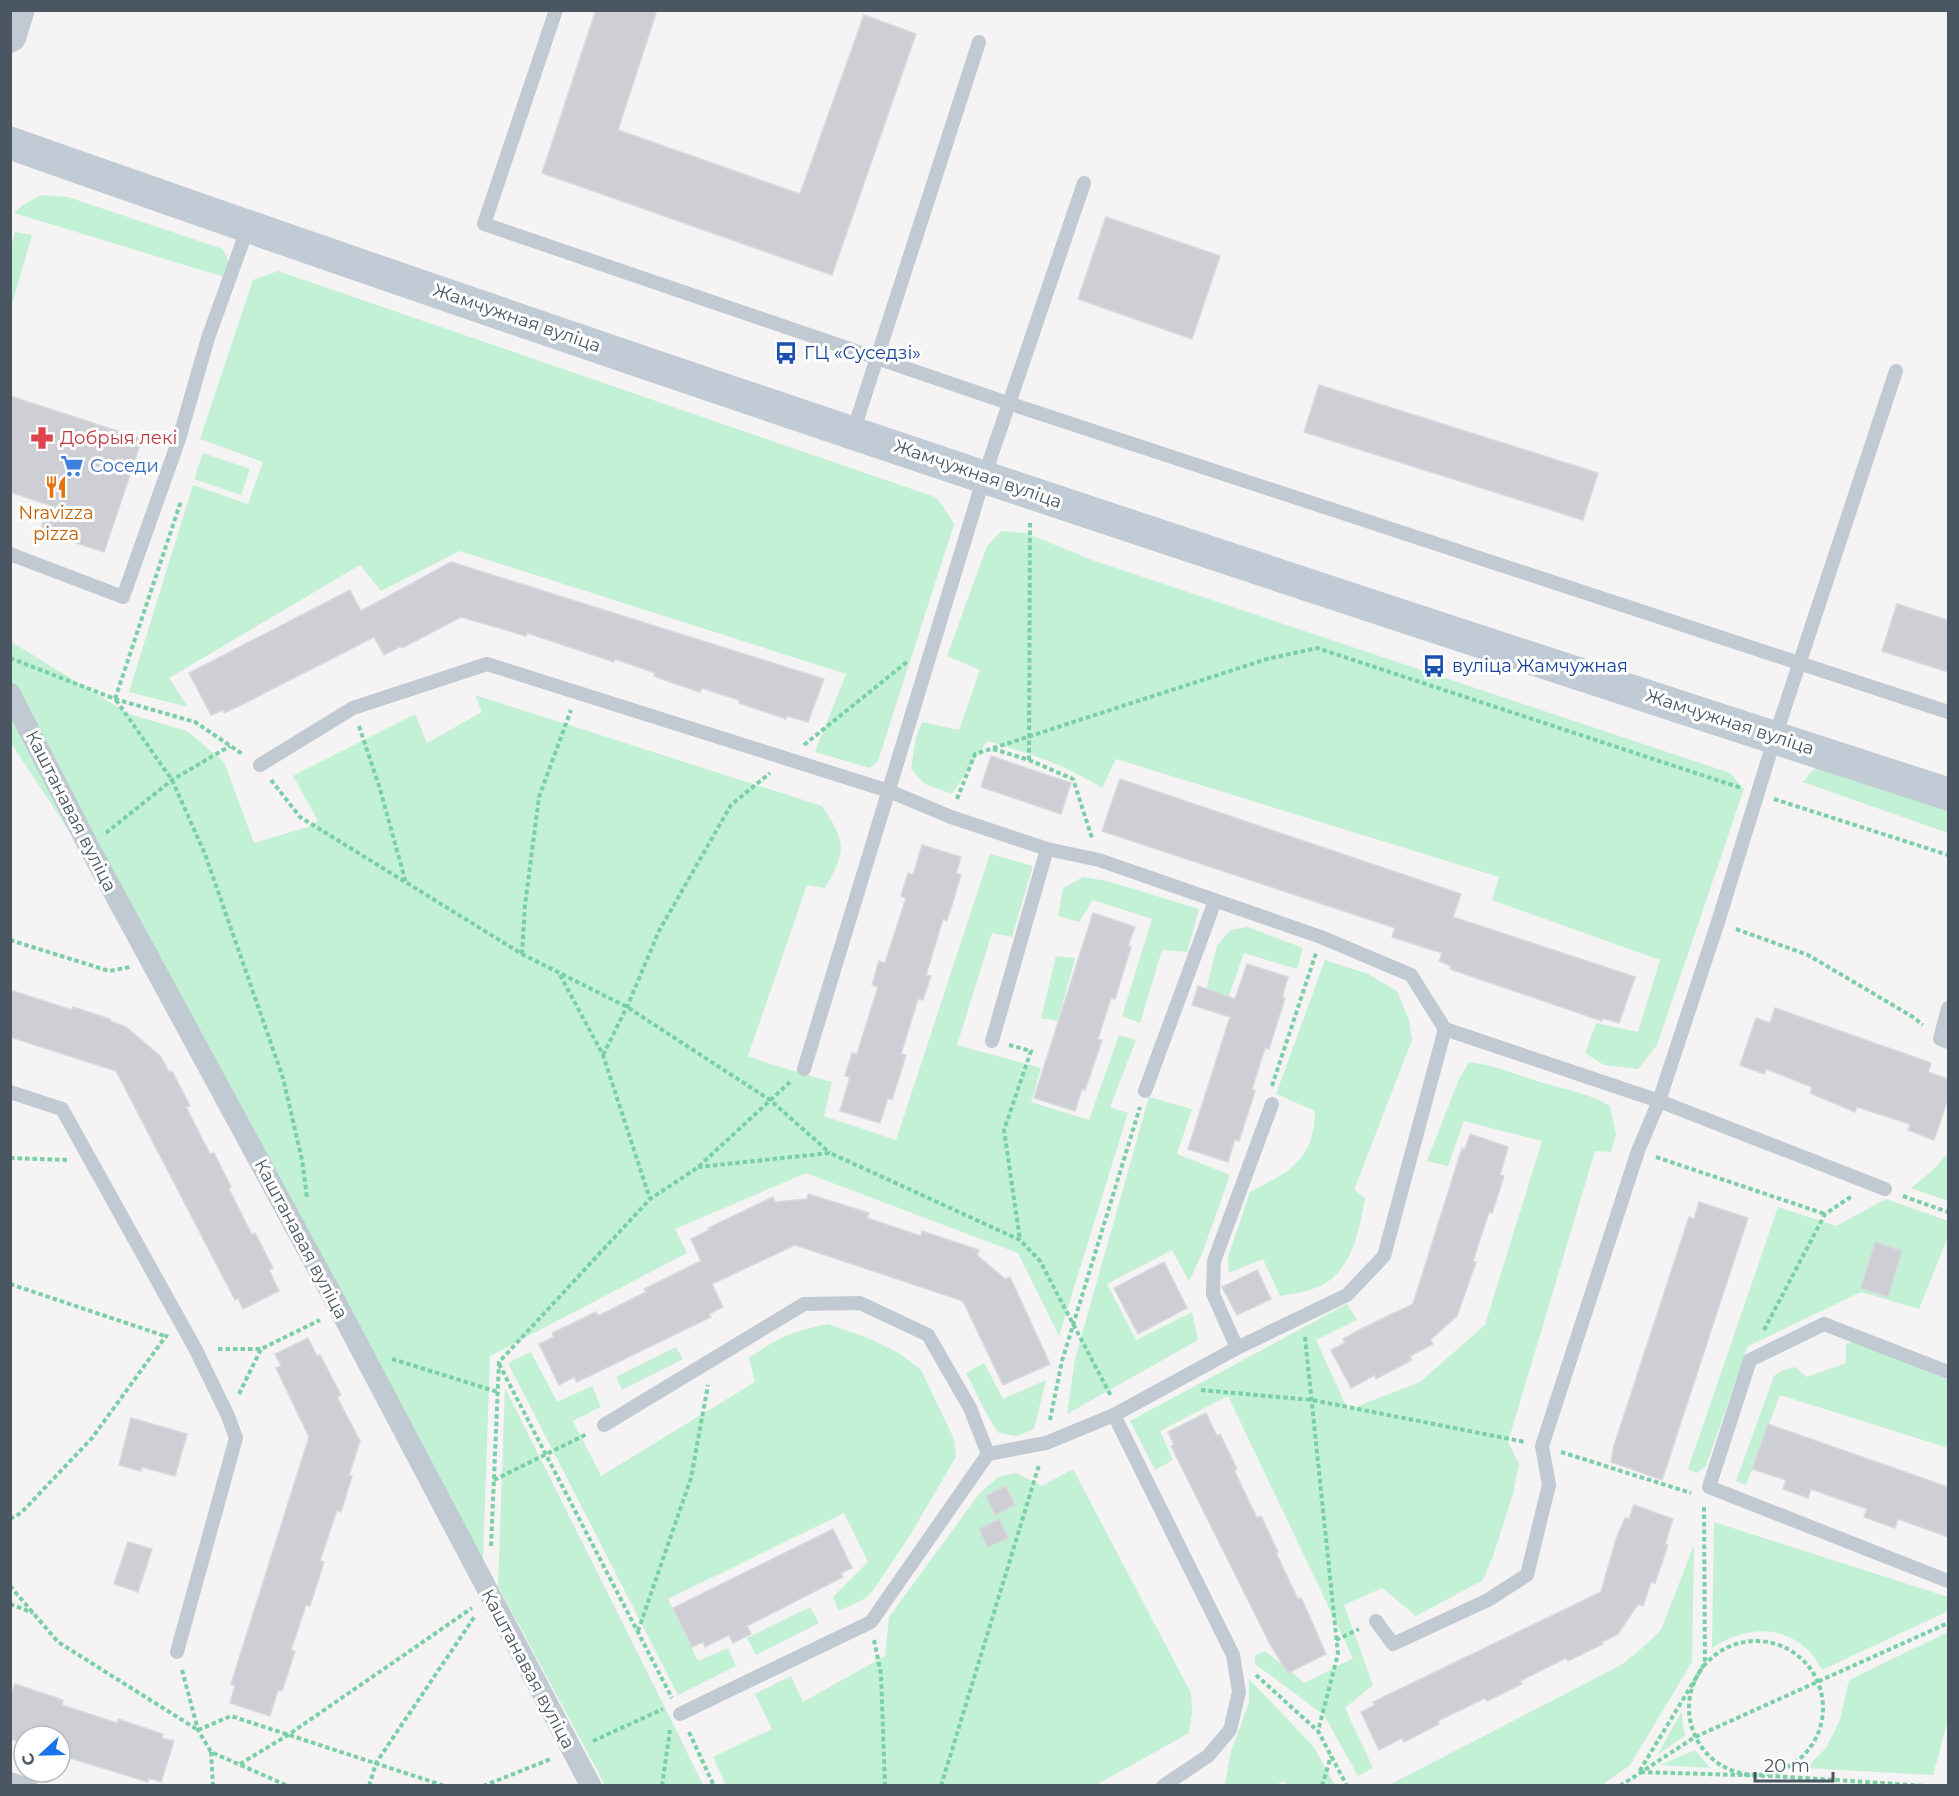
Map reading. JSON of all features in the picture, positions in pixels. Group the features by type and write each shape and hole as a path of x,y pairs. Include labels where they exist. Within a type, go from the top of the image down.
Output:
{"main road":[{"name":"Жамчужная вуліца","path":"10,143 248,227 984,477 1948,794"}],"street":[{"path":"10,36 18,10"},
{"name":"Каштанавая вуліца","path":"10,693 89,847 340,1310 591,1785"}],"lane":[{"path":"556,10 484,224 1008,403 1948,712"},
{"path":"853,432 979,42"},
{"path":"804,1069 984,477 1084,183"},
{"path":"10,554 123,597 179,439 208,338 248,227"},
{"path":"1376,1621 1393,1644 1488,1600 1527,1575 1549,1485 1542,1446 1638,1151 1659,1101 1718,922 1775,737 1896,371"},
{"path":"260,765 352,708 487,664 889,791 951,817 1047,849 1099,860 1321,937 1411,975 1444,1029 1659,1101 1885,1190"},
{"path":"992,1041 1047,849"},
{"path":"1145,1091 1215,901"},
{"path":"1944,1040 1948,1008"},
{"path":"677,1708 871,1622 988,1454 1046,1443 1114,1415 1237,1348 1347,1295 1384,1256 1444,1029"},
{"path":"10,1092 62,1109 196,1350 228,1416 236,1438 177,1652"},
{"path":"1237,1348 1213,1294 1214,1261 1272,1104"},
{"path":"604,1425 804,1304 860,1303 928,1335 970,1408 988,1454"},
{"path":"1948,1372 1824,1324 1750,1360 1709,1487 1948,1581"},
{"path":"1114,1415 1233,1655 1239,1692 1230,1730 1208,1756 1163,1785"},
{"path":"10,1779 31,1785"}],"path":[{"path":"116,699 184,491"},
{"path":"1029,760 1030,492"},
{"path":"603,1055 627,1007 659,931 731,805 935,639"},
{"path":"951,817 975,754 1267,658 1317,648 1948,855"},
{"path":"10,658 116,699 195,722 260,765 300,817 522,954 627,1007 770,1100 830,1153 1020,1240 1040,1261 1074,1323 1112,1397 1114,1415"},
{"path":"522,954 525,905 539,797 578,693"},
{"path":"116,699 172,780 204,854 283,1078 302,1160 308,1205"},
{"path":"352,708 380,789 407,883"},
{"path":"89,847 172,780 230,746"},
{"path":"992,748 1029,760 1073,779 1099,860"},
{"path":"1718,922 1808,955 1913,1017 1944,1040"},
{"path":"1272,1104 1270,1093 1321,937"},
{"path":"10,940 109,971 151,962"},
{"path":"560,974 603,1055 650,1199"},
{"path":"992,1041 1031,1051 1004,1130 1020,1240"},
{"path":"491,1550 498,1362 650,1199 697,1168 804,1069"},
{"path":"1638,1151 1825,1214"},
{"path":"697,1168 830,1153"},
{"path":"10,1158 92,1162"},
{"path":"1885,1190 1948,1212"},
{"path":"10,1284 176,1341"},
{"path":"196,1350 261,1349 340,1310"},
{"path":"1303,1316 1338,1654 1318,1731"},
{"path":"10,1519 21,1513 92,1438 166,1336"},
{"path":"360,1348 498,1392"},
{"path":"228,1416 261,1349"},
{"path":"638,1631 691,1478 713,1359"},
{"path":"498,1362 638,1631 714,1785"},
{"path":"1166,1387 1312,1400 1542,1446 1693,1493"},
{"path":"494,1481 545,1453 604,1425"},
{"path":"1639,1772 1705,1663 1704,1497"},
{"path":"10,1586 58,1642 198,1730"},
{"path":"240,1764 288,1735 489,1595"},
{"path":"369,1785 376,1763 489,1595"},
{"path":"10,1604 34,1614"},
{"path":"871,1622 881,1674 885,1785"},
{"path":"1620,1785 1695,1737 1948,1623"},
{"path":"1759,1640 1779,1645 1797,1654 1811,1669 1817,1681 1823,1708 1820,1728 1811,1746 1797,1761 1779,1771 1759,1776 1741,1774 1724,1768 1710,1758 1695,1737 1688,1713 1690,1690 1697,1675 1720,1650 1739,1642 1759,1640"},
{"path":"177,1652 198,1730 211,1752 213,1785"},
{"path":"1233,1655 1318,1731 1347,1785"},
{"path":"662,1785 677,1708"},
{"path":"198,1730 231,1716 445,1785"},
{"path":"211,1752 288,1785"},
{"path":"1322,1785 1331,1755"},
{"path":"1639,1772 1926,1785"}],"green space":[{"path":"42,195 68,197 223,249 231,279 14,213 24,204"},
{"path":"15,232 32,235 11,308 11,247"},
{"path":"278,271 935,497 954,524 878,761 870,768 815,752 846,674 460,551 381,591 360,565 169,678 188,707 129,692 193,485 248,504 263,462 200,439 253,280"},
{"path":"203,453 250,469 241,495 194,479"},
{"path":"1001,531 1026,533 1092,560 1730,773 1744,789 1657,1045 1638,1069 1604,1065 1585,1053 1596,1023 1638,1032 1660,960 1492,900 1499,877 1116,759 1102,788 1061,766 987,741 952,794 925,784 911,769 916,737 922,722 959,730 980,670 947,656 987,546"},
{"path":"10,641 129,714 187,731 224,762 254,843 308,827 318,821 293,776 415,714 427,743 482,712 475,695 822,806 836,829 841,846 840,855 825,888 807,885 748,1056 832,1082 824,1116 896,1140 990,854 1033,866 1012,937 992,933 957,1045 1041,1068 1031,1102 1089,1120 1119,1035 1136,1040 1110,1107 1128,1113 1059,1336 1018,1253 806,1173 675,1229 687,1253 490,1356 483,1559 173,989 11,743"},
{"path":"1821,766 1948,807 1948,833 1803,782 1813,770"},
{"path":"1083,877 1107,881 1199,909 1187,952 1162,950 1140,1023 1122,1016 1152,919 1093,900 1079,922 1058,916 1063,888"},
{"path":"1248,927 1303,948 1297,969 1244,953 1228,998 1206,991 1217,946 1230,930"},
{"path":"1056,956 1075,958 1058,1021 1041,1018"},
{"path":"1325,960 1368,974 1397,991 1409,1020 1412,1040 1354,1190 1365,1198 1355,1243 1345,1263 1330,1280 1319,1287 1280,1296 1263,1259 1229,1273 1228,1257 1250,1192 1288,1170 1305,1153 1310,1142 1315,1111 1276,1094"},
{"path":"1469,1062 1586,1095 1602,1102 1610,1106 1616,1134 1611,1152 1595,1151 1508,1442 1519,1464 1513,1494 1483,1580 1416,1616 1382,1588 1344,1605 1373,1685 1345,1708 1373,1768 1358,1776 1324,1715 1255,1664 1255,1655 1265,1651 1305,1683 1353,1658 1228,1396 1160,1431 1173,1460 1155,1470 1130,1421 1347,1304 1357,1320 1316,1340 1348,1410 1420,1382 1485,1325 1542,1141 1464,1121 1448,1166 1427,1161 1459,1079"},
{"path":"1149,1097 1192,1109 1177,1154 1230,1175 1202,1254 1189,1281 1172,1250 1107,1284 1136,1340 1192,1312 1198,1340 1067,1414 1075,1359"},
{"path":"1948,1153 1948,1201 1911,1188 1933,1170"},
{"path":"1886,1199 1948,1221 1948,1237 1919,1309 1861,1292 1748,1346 1706,1466 1697,1473 1688,1469 1778,1207 1836,1226"},
{"path":"828,1324 868,1338 899,1353 921,1370 954,1439 956,1457 907,1540 866,1598 839,1611 833,1597 868,1562 844,1513 668,1599 698,1661 728,1648 736,1666 678,1695 508,1363 531,1352 557,1402 592,1386 601,1407 573,1421 601,1476 755,1382 749,1358 787,1336"},
{"path":"1856,1341 1948,1380 1948,1448 1780,1395 1746,1485 1736,1481 1774,1376 1781,1371 1795,1367 1807,1377 1846,1363 1846,1344"},
{"path":"676,1347 683,1359 622,1390 616,1377"},
{"path":"984,1363 1003,1399 1046,1380 1034,1429 1017,1436 999,1433 966,1373"},
{"path":"505,1388 703,1785 605,1785 498,1586"},
{"path":"1073,1469 1191,1693 1192,1712 1189,1733 1096,1785 726,1785 713,1757 772,1729 755,1694 791,1676 803,1702 885,1656 889,1617 979,1494 998,1477 1016,1473 1042,1486"},
{"path":"1714,1522 1948,1597 1948,1611 1822,1670 1810,1652 1797,1641 1773,1632 1761,1631 1736,1636 1712,1648"},
{"path":"1694,1545 1692,1662 1630,1765 1602,1785 1389,1785 1621,1665 1661,1630"},
{"path":"810,1607 819,1623 756,1655 747,1638"},
{"path":"1948,1632 1948,1720 1933,1775 1806,1768 1826,1748 1840,1720 1849,1680"},
{"path":"1249,1679 1313,1746 1335,1785 1287,1785 1284,1781 1275,1785 1225,1785 1231,1751 1249,1703"},
{"path":"1681,1712 1685,1736 1658,1754"},
{"path":"1695,1750 1710,1768 1660,1765"}],"building":[{"path":"596,10 657,10 618,130 800,194 864,15 916,34 832,275 542,173"},
{"path":"1106,217 1220,256 1192,339 1078,299"},
{"path":"1319,385 1598,473 1583,520 1304,432"},
{"name":"Соседи","path":"10,396 142,439 104,552 40,531 49,505 10,492"},
{"path":"451,562 824,679 808,722 787,716 786,719 702,688 700,692 615,659 614,662 527,633 526,636 461,617 384,655 374,637 243,704 224,713 223,710 211,715 189,673 350,590 361,611"},
{"path":"1897,604 1948,620 1948,672 1882,651"},
{"path":"991,756 1071,783 1061,814 981,787"},
{"path":"1120,779 1461,894 1453,917 1635,977 1619,1023 1603,1018 1602,1021 1450,969 1451,966 1439,961 1442,953 1392,937 1395,928 1102,831"},
{"path":"922,845 961,857 956,873 961,875 947,921 943,919 926,975 931,976 923,1000 918,999 901,1054 906,1055 892,1100 888,1098 880,1123 840,1111 850,1077 845,1076 852,1053 857,1054 878,987 872,985 879,961 885,963 906,898 901,896 908,873 913,875"},
{"path":"1093,913 1135,927 1115,999 1111,998 1098,1039 1102,1040 1085,1090 1082,1089 1075,1111 1034,1098"},
{"path":"1247,964 1288,977 1282,997 1285,998 1269,1049 1265,1048 1252,1089 1255,1091 1239,1141 1235,1139 1228,1162 1188,1149 1230,1017 1192,1005 1198,986 1235,999"},
{"path":"10,990 72,1010 73,1007 110,1019 126,1027 161,1057 169,1072 172,1071 190,1106 186,1107 210,1154 214,1153 252,1235 255,1233 273,1268 269,1270 279,1291 243,1309 238,1298 235,1300 116,1071 10,1037"},
{"path":"1775,1008 1931,1063 1928,1072 1948,1079 1948,1099 1934,1140 1908,1130 1910,1124 1857,1107 1855,1112 1810,1093 1812,1087 1766,1069 1764,1074 1740,1065 1756,1018 1770,1023"},
{"path":"1470,1134 1508,1147 1500,1175 1504,1176 1492,1213 1489,1212 1473,1261 1476,1262 1457,1316 1430,1340 1433,1344 1410,1356 1412,1360 1376,1379 1375,1375 1351,1388 1331,1350 1345,1343 1343,1339 1413,1304 1462,1148 1465,1149"},
{"path":"808,1194 869,1213 867,1218 921,1236 922,1231 979,1250 977,1255 1005,1279 1010,1277 1050,1364 1003,1385 963,1301 795,1245 712,1284 723,1307 709,1314 711,1317 577,1382 574,1377 559,1385 539,1344 554,1337 552,1333 596,1312 598,1316 646,1292 644,1289 701,1261 691,1239 709,1230 708,1228 773,1197 775,1202 807,1199"},
{"path":"1699,1202 1748,1218 1662,1480 1611,1462 1614,1446 1689,1217 1694,1219"},
{"path":"1875,1242 1902,1251 1888,1297 1861,1288"},
{"path":"1164,1262 1187,1308 1138,1334 1114,1288"},
{"path":"1257,1270 1271,1299 1237,1315 1222,1287"},
{"path":"308,1338 317,1356 320,1355 341,1395 337,1397 360,1441 349,1475 352,1476 341,1512 337,1510 320,1561 324,1562 310,1606 306,1605 291,1650 295,1651 282,1691 278,1690 270,1716 230,1703 235,1686 231,1684 309,1437 276,1368 281,1366 275,1354"},
{"path":"1206,1413 1217,1436 1220,1434 1237,1469 1234,1470 1257,1518 1261,1516 1278,1552 1276,1553 1298,1599 1301,1598 1326,1654 1288,1673 1270,1644 1171,1446 1174,1445 1168,1432"},
{"path":"131,1418 187,1434 175,1476 142,1467 141,1471 119,1465"},
{"path":"1768,1424 1948,1487 1948,1537 1898,1519 1895,1528 1864,1517 1867,1509 1811,1489 1808,1498 1783,1489 1786,1480 1752,1469"},
{"path":"1006,1486 1015,1505 995,1515 986,1496"},
{"path":"1634,1505 1673,1519 1665,1544 1668,1545 1655,1583 1651,1582 1643,1606 1638,1604 1618,1634 1568,1661 1566,1658 1520,1681 1522,1684 1487,1701 1485,1698 1438,1721 1439,1724 1404,1742 1402,1738 1379,1750 1361,1712 1375,1705 1373,1702 1601,1592 1616,1539 1625,1518 1629,1519"},
{"path":"999,1519 1008,1538 988,1547 979,1529"},
{"path":"833,1529 852,1568 841,1573 843,1577 747,1626 751,1634 733,1643 729,1635 705,1647 703,1642 692,1647 673,1608"},
{"path":"128,1542 152,1549 138,1592 114,1584"},
{"path":"15,1684 63,1700 62,1705 117,1723 118,1719 163,1734 162,1738 174,1741 161,1782 149,1778 148,1782 72,1759 72,1724 12,1724 12,1740 10,1739 10,1696"}],"place":[{"name":"ГЦ «Суседзі»","path":"786,353"},
{"name":"Добрыя лекі","path":"42,438"},
{"name":"Соседи","path":"72,466"},
{"name":"Nravizza pizza","path":"56,487"},
{"name":"вуліца Жамчужная","path":"1434,666"}]}
